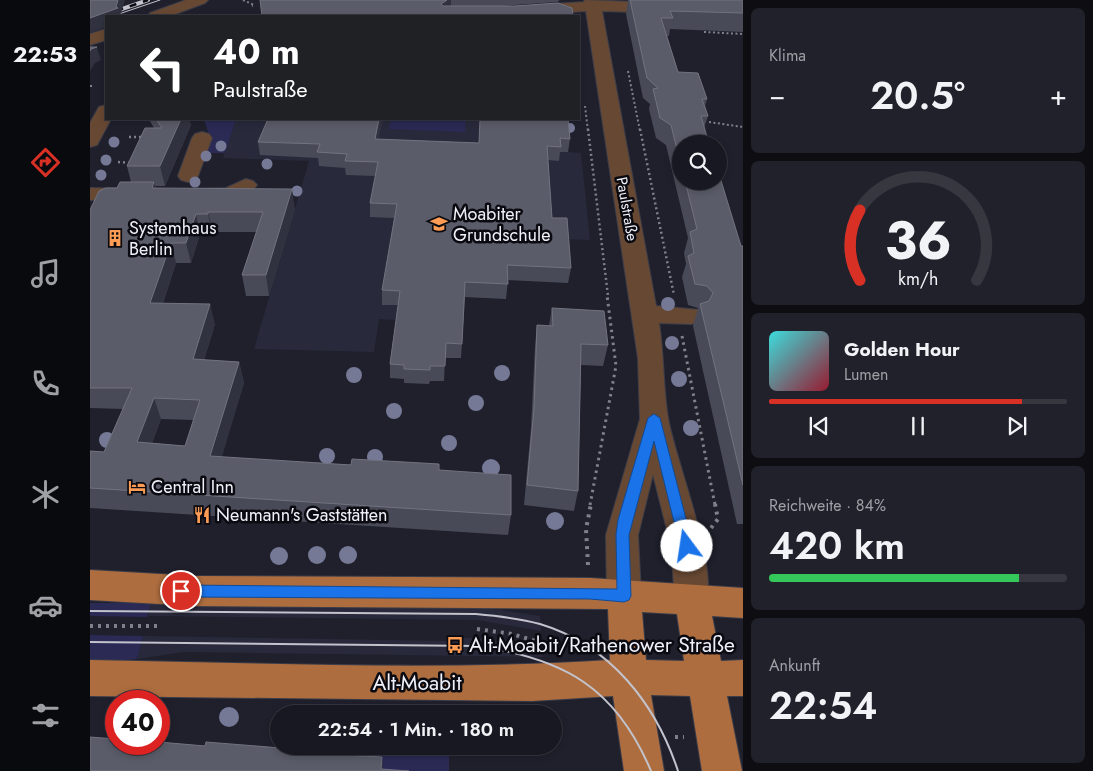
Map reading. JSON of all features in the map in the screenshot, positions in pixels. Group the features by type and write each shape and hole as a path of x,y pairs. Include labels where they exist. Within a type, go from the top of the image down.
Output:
{"main road":[{"path":"90,585 195,591 590,593 743,603"},
{"path":"624,596 629,677 644,771"},
{"name":"Paulstraße","path":"692,601 722,771"},
{"name":"Alt-Moabit","path":"90,678 425,683 558,682 629,677 743,678"}],"street":[{"path":"159,15 200,0"},
{"path":"521,11 592,3 679,9"},
{"name":"Paulstraße","path":"592,3 645,314 651,358 654,418 687,546 692,601"},
{"path":"90,40 105,34"},
{"path":"90,141 105,113"},
{"path":"202,138 184,185 230,194 246,185"},
{"path":"90,194 155,194"},
{"path":"645,314 684,316"},
{"name":"Paulstraße","path":"624,596 622,535 654,418"}],"path":[{"path":"242,0 254,5 252,6"},
{"path":"704,32 743,34"},
{"path":"627,64 684,316 718,519 708,532"},
{"path":"584,101 616,366 588,519"},
{"path":"709,122 743,127"},
{"path":"129,136 152,137"},
{"path":"118,162 140,163"},
{"path":"90,626 161,626"},
{"path":"477,629 512,634 556,646"},
{"path":"556,638 556,652"},
{"path":"337,762 338,755"}],"shaded area":[{"path":"204,120 236,120 225,153 200,153 209,135"},
{"name":"Moabiter Grundschule","path":"236,120 565,120 568,152 581,153 590,240 565,239 568,283 506,280 506,299 465,297 459,324 379,319 374,352 254,349 309,161 223,158"},
{"path":"391,120 466,120 465,132 389,129"},
{"path":"90,603 151,603 147,617 90,616"},
{"path":"151,603 486,608 540,616 541,631 477,620 148,616"},
{"path":"90,635 143,636 137,659 90,665"},
{"path":"143,636 448,641 449,638 477,638 526,645 542,650 543,657 184,652 137,659"},
{"path":"356,755 449,755 449,771 382,771 354,766"}],"building":[{"path":"90,0 118,0 116,7 118,8 90,18"},
{"path":"260,0 447,0 441,4 443,6 515,6 558,3 572,8 573,15 262,15"},
{"path":"630,0 743,0 743,13 670,11 673,18 661,18 678,72 698,73 707,99 702,99 708,116 701,116 706,135 673,135 671,125 660,118 653,89 658,88 647,78"},
{"path":"157,120 181,120 160,166 127,166 145,128 162,128"},
{"path":"268,120 379,120 375,139 479,143 480,120 568,120 570,139 560,138 561,147 547,146 552,218 567,218 571,268 507,265 508,284 465,282 462,344 446,343 445,366 430,366 430,370 404,369 404,365 390,364 400,291 382,290 397,204 370,203 378,162 345,161 347,154 317,152 320,144 258,142"},
{"path":"120,182 154,182 152,188 292,189 266,275 242,275 263,212 208,212 208,214 196,214 186,243 171,243 150,303 210,304 193,359 239,362 210,456 351,465 352,459 439,464 439,470 511,475 511,515 90,488 90,451 104,452 132,388 90,388 90,210 99,191 106,188 117,188","holes":["154,398 200,400 185,446 137,442"]},
{"path":"687,190 724,190 741,246 743,246 743,485 700,304 709,301 713,293 707,286 695,284 688,256 694,253 690,232 697,229"},
{"path":"552,308 604,311 608,345 581,344 578,491 527,485 534,408 537,325 553,326"},
{"path":"90,737 105,738 105,755 170,755 170,743 205,746 206,742 270,747 270,755 382,757 381,769 409,771 90,771"}],"tram line":[{"path":"116,15 160,0"},
{"path":"90,611 476,614 500,616 540,624 588,646 609,662 627,680 657,723 669,746 678,771"},
{"path":"90,642 478,646 509,652 537,659 562,669 584,682 604,698 621,718 637,742 651,771"}],"railway":[{"path":"90,20 148,0"}],"place":[{"name":"Moabiter Grundschule","path":"439,224"},
{"name":"Systemhaus Berlin","path":"115,238"},
{"name":"Central Inn","path":"137,487"},
{"name":"Neumann's Gaststätten","path":"202,515"},
{"name":"Alt-Moabit/Rathenower Straße","path":"455,645"}],"route":[{"path":"181,591 590,593 624,596 622,535 654,418 687,546"}]}
